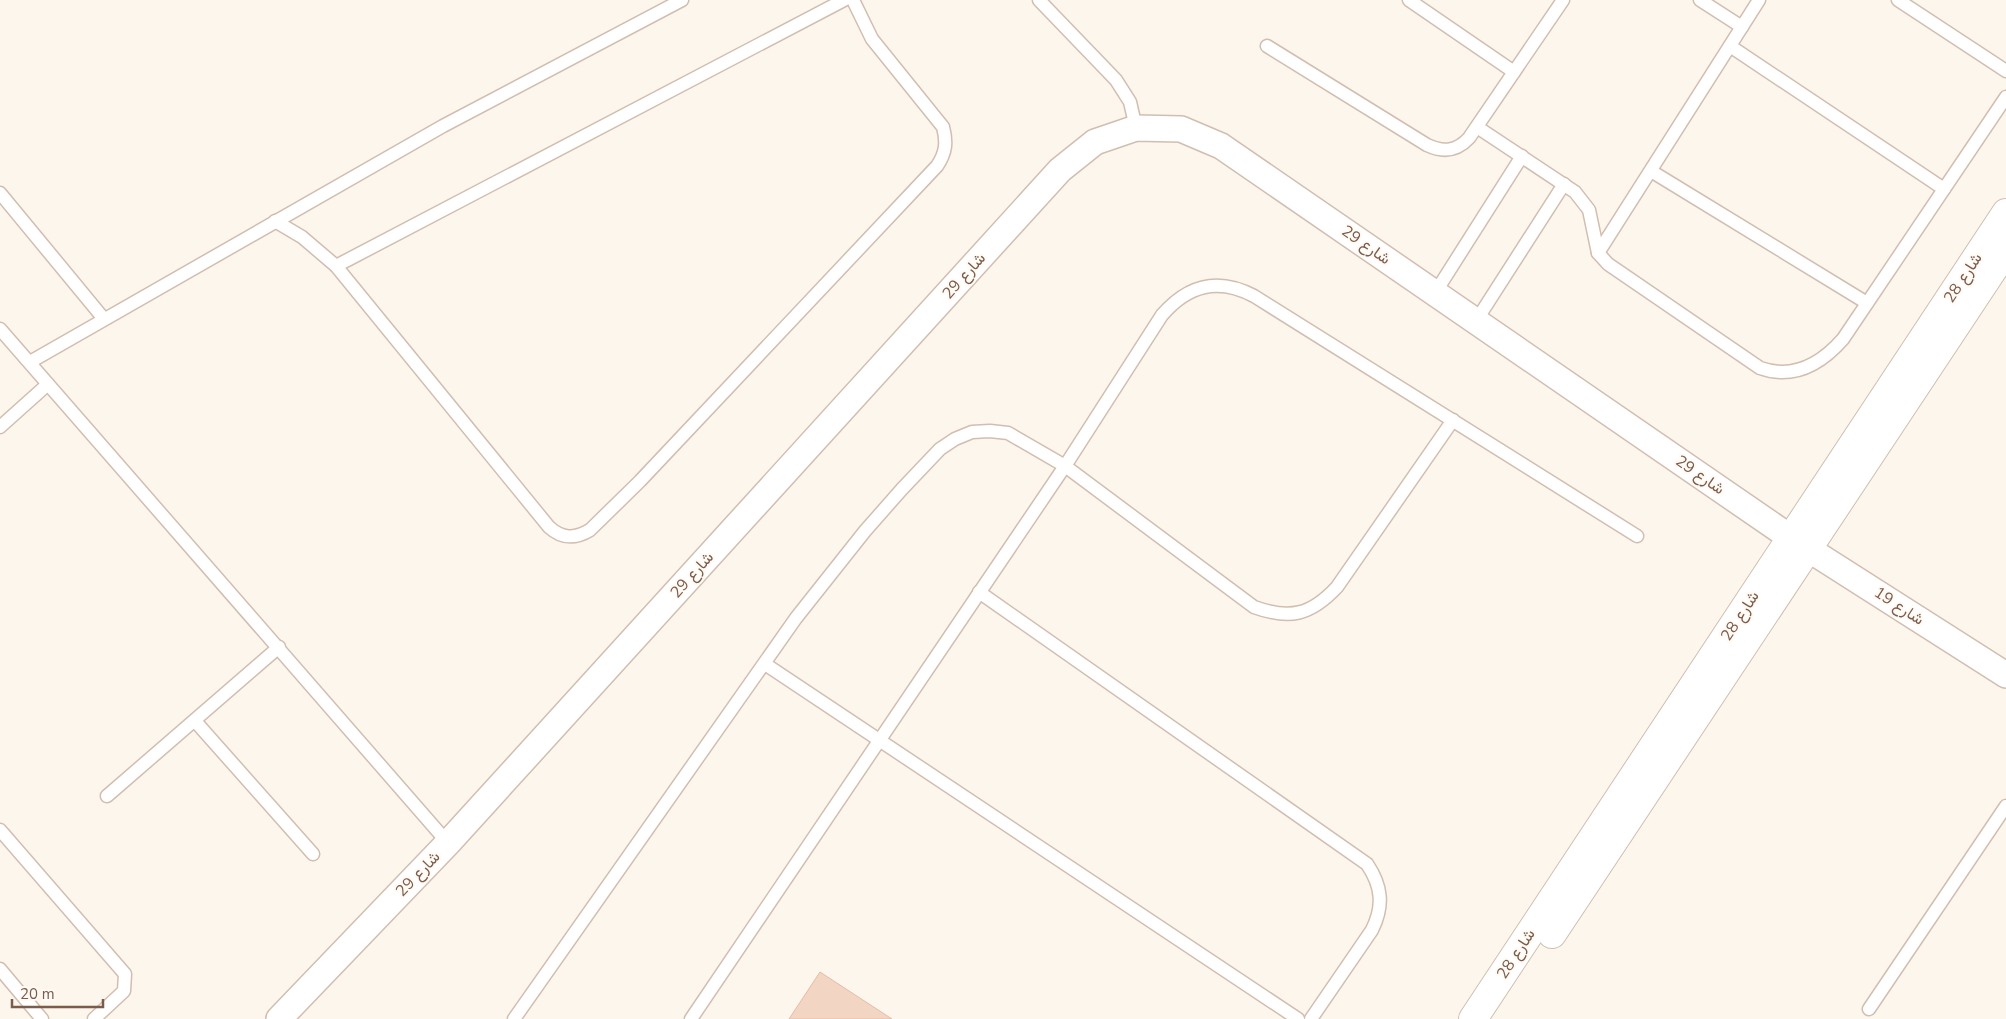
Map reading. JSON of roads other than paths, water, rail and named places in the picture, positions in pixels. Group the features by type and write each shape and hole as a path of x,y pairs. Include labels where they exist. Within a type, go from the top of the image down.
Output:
{"street":[{"name":"شارع 29","path":"279,1019 448,843 1060,170 1095,142 1136,128 1180,129 1222,146 1800,543"},
{"name":"شارع 28","path":"1496,1019 1800,543 2006,213"},
{"name":"شارع 28","path":"1473,1019 1800,543 2006,250"},
{"name":"شارع 19","path":"1800,543 2006,675"}],"lane":[{"path":"30,362 443,126 682,0"},
{"path":"336,266 844,0"},
{"path":"275,221 302,237 336,266 549,527 564,537 582,535 590,530 640,481 943,158 946,137 943,127 872,39 853,0"},
{"path":"1040,0 1116,80 1130,102 1136,128"},
{"path":"1409,0 1514,72"},
{"path":"1267,46 1436,149 1445,151 1463,145 1563,0"},
{"path":"1700,0 1742,27"},
{"path":"1598,253 1759,0"},
{"path":"1898,0 2006,71"},
{"path":"1730,46 1944,189"},
{"path":"1477,127 1575,192 1589,210 1598,253 1608,264 1760,368 1771,372 1793,372 1820,361 1843,339 2006,97"},
{"path":"1435,293 1522,156"},
{"path":"1650,171 1867,303"},
{"path":"1476,321 1564,184"},
{"path":"0,193 104,319"},
{"path":"691,1019 1065,466 1162,315 1184,295 1212,286 1241,289 1637,536"},
{"path":"0,329 448,843"},
{"path":"0,426 48,384"},
{"path":"514,1019 796,618 865,531 940,449 955,439 972,432 990,431 1008,434 1065,466 1254,607 1271,613 1290,615 1316,606 1324,601 1337,587 1453,420"},
{"path":"980,592 1367,864 1376,877 1380,891 1378,918 1372,930 1311,1019"},
{"path":"107,796 279,647"},
{"path":"765,664 1298,1019"},
{"path":"195,721 313,854"},
{"path":"1869,1008 2006,806"},
{"path":"0,830 124,974 124,991 94,1019"},
{"path":"0,969 42,1019"}]}
